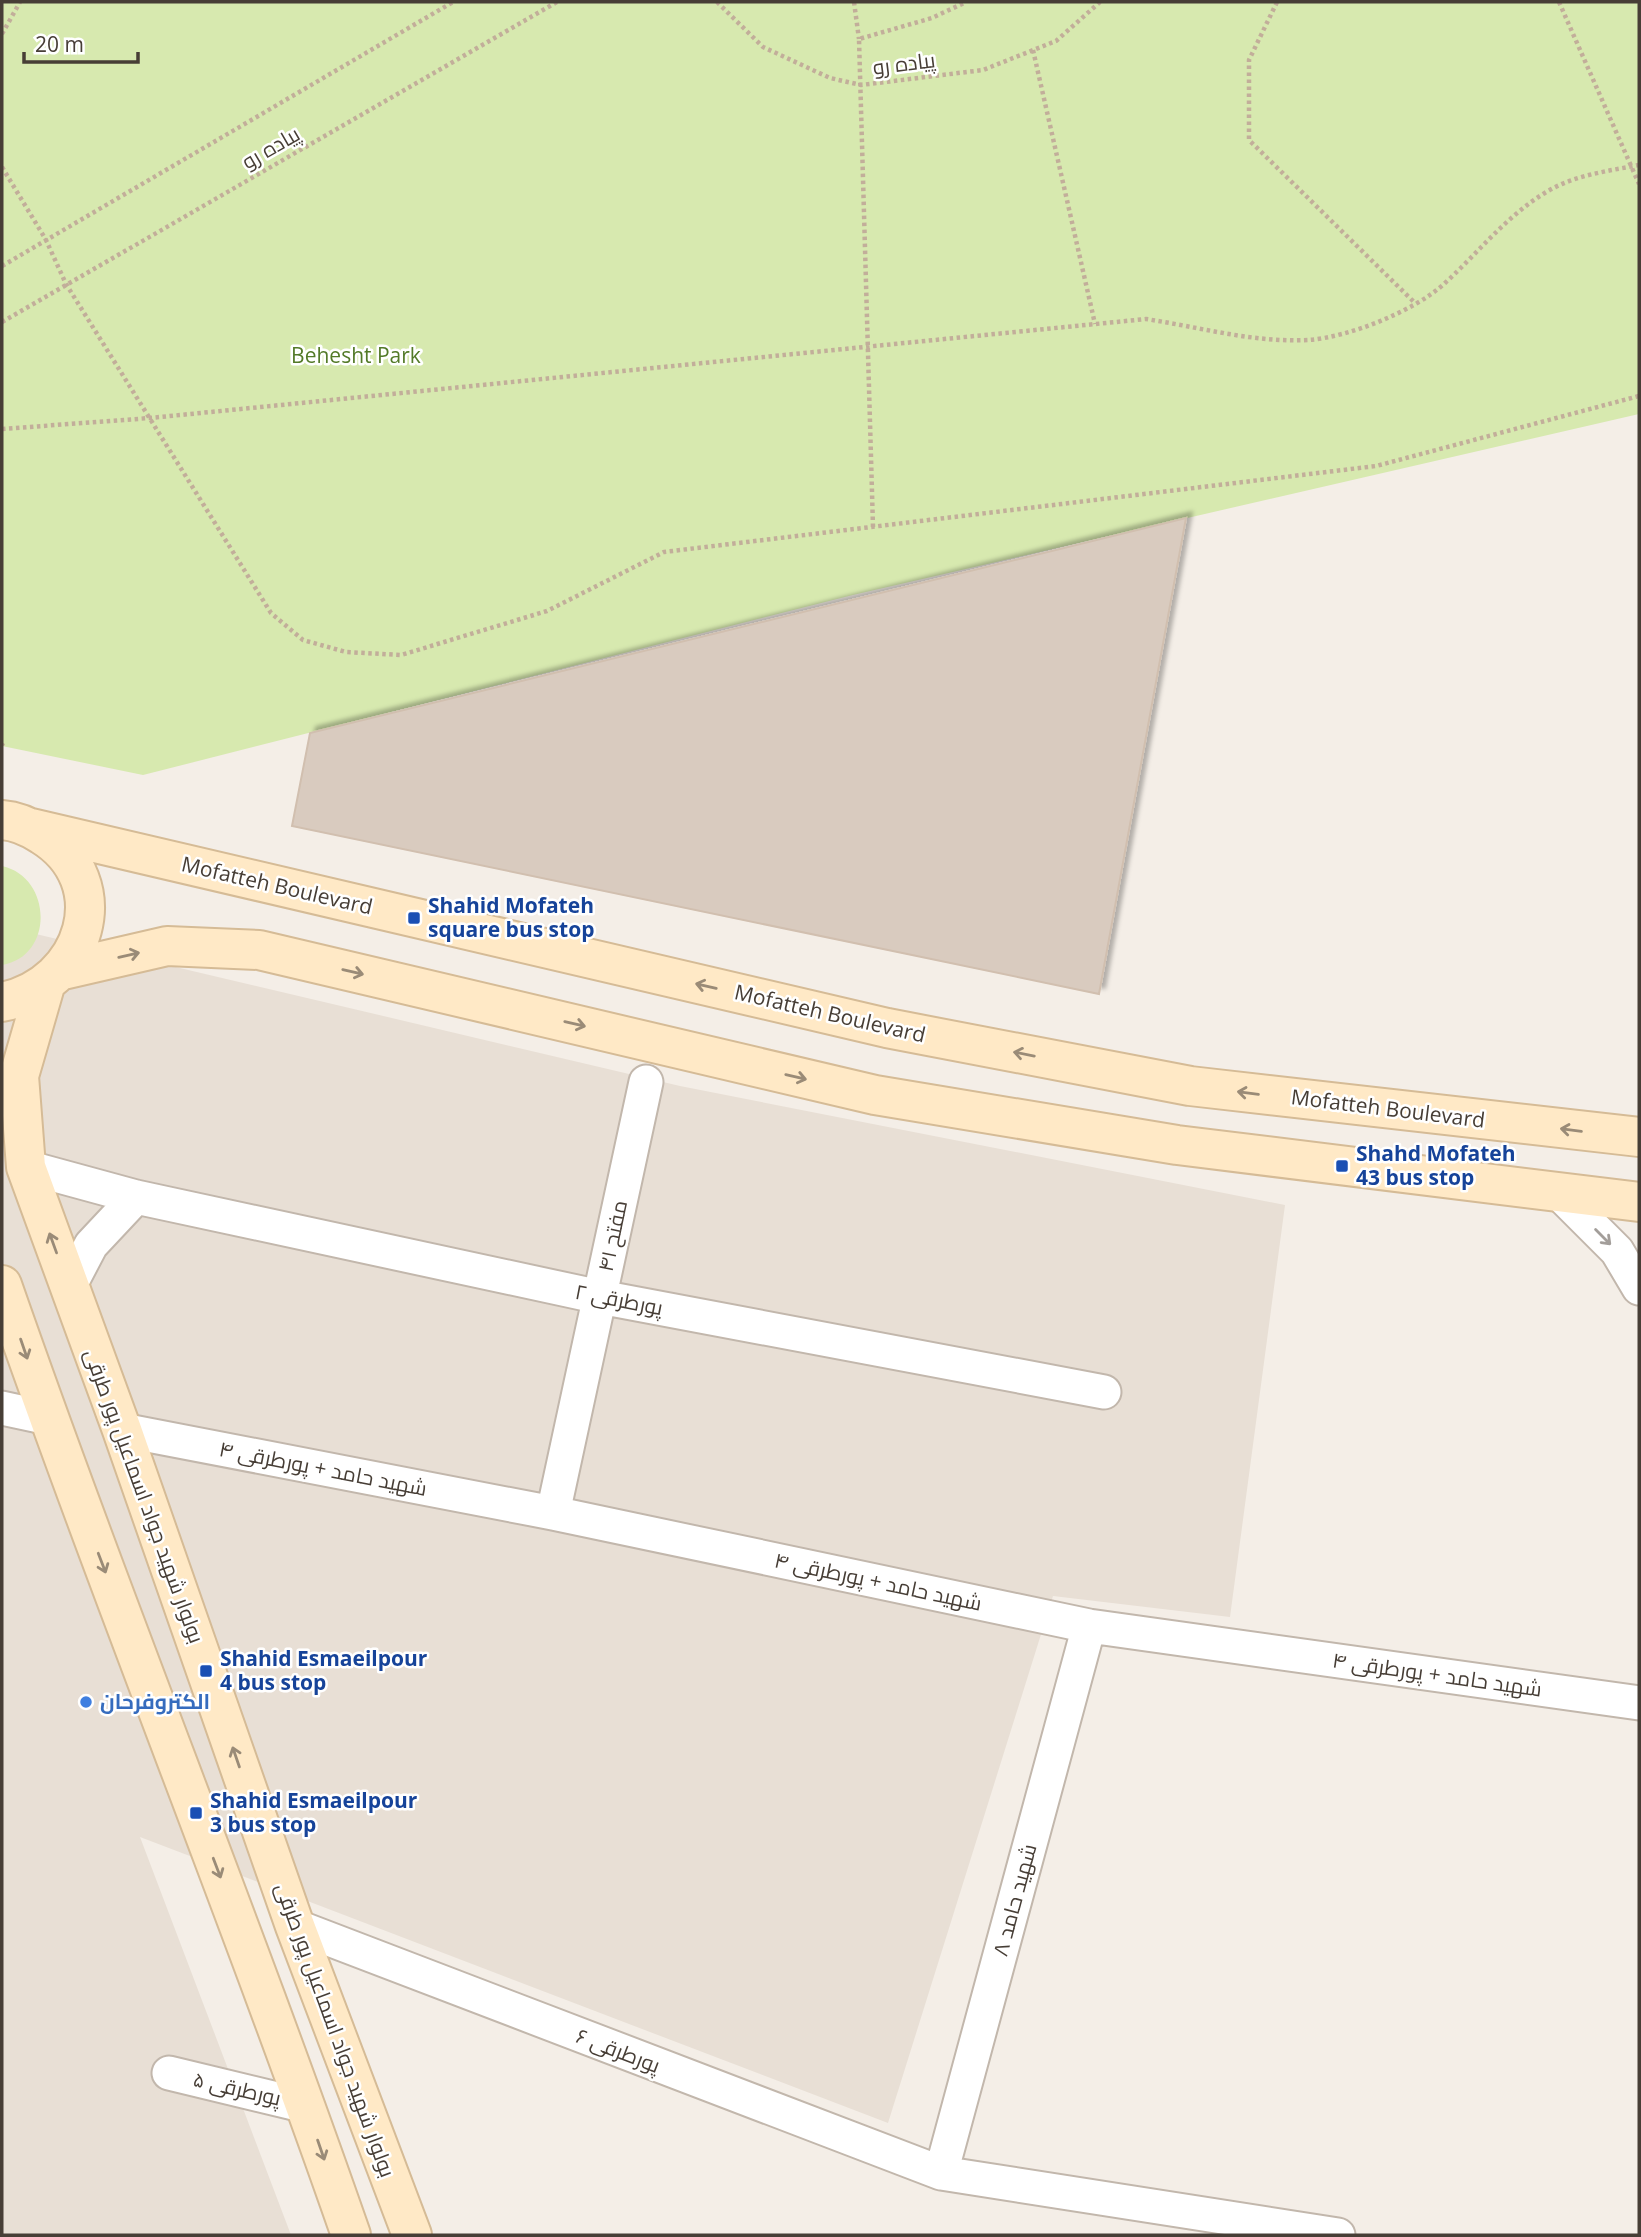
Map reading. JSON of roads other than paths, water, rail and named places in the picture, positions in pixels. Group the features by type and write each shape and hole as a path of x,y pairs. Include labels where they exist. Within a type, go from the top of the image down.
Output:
{"main road":[{"name":"بولوار شهید جواد اسماعیل پور طرقی","path":"16,824 51,841 68,858 79,880 84,903 83,927 76,950 54,978 19,1076 26,1167 122,1430 295,1926 412,2235"},
{"name":"Mofatteh Boulevard","path":"16,824 914,1034 1190,1086 1639,1138"},
{"path":"2,1002 24,998 54,978 167,946 259,950 875,1095 1177,1145 1639,1202"},
{"path":"2,1285 48,1418 306,2106 351,2235"}],"street":[{"name":"مفتح ۴۱","path":"553,1513 646,1082"},
{"name":"پورطرقی ۲","path":"26,1167 136,1197 600,1297 1104,1392"},
{"path":"1558,1192 1617,1251 1639,1288"},
{"path":"69,1287 92,1245 136,1197"},
{"path":"2,1408 48,1418"},
{"name":"شهید حامد + پورطرقی ۴","path":"122,1430 553,1513 1089,1626 1639,1703"},
{"name":"شهید حامد ۸","path":"941,2173 1089,1626"},
{"name":"پورطرقی ۶","path":"295,1926 941,2173 1338,2235"},
{"name":"پورطرقی ۵","path":"169,2073 306,2106"}],"place":[{"name":"Shahid Mofateh square bus stop","path":"414,918"},
{"name":"Shahd Mofateh 43 bus stop","path":"1342,1166"},
{"name":"Shahid Esmaeilpour 4 bus stop","path":"206,1671"},
{"name":"الکتروفرحان","path":"86,1702"},
{"name":"Shahid Esmaeilpour 3 bus stop","path":"196,1813"}],"park label":[{"name":"Behesht Park","path":"356,356"}]}
